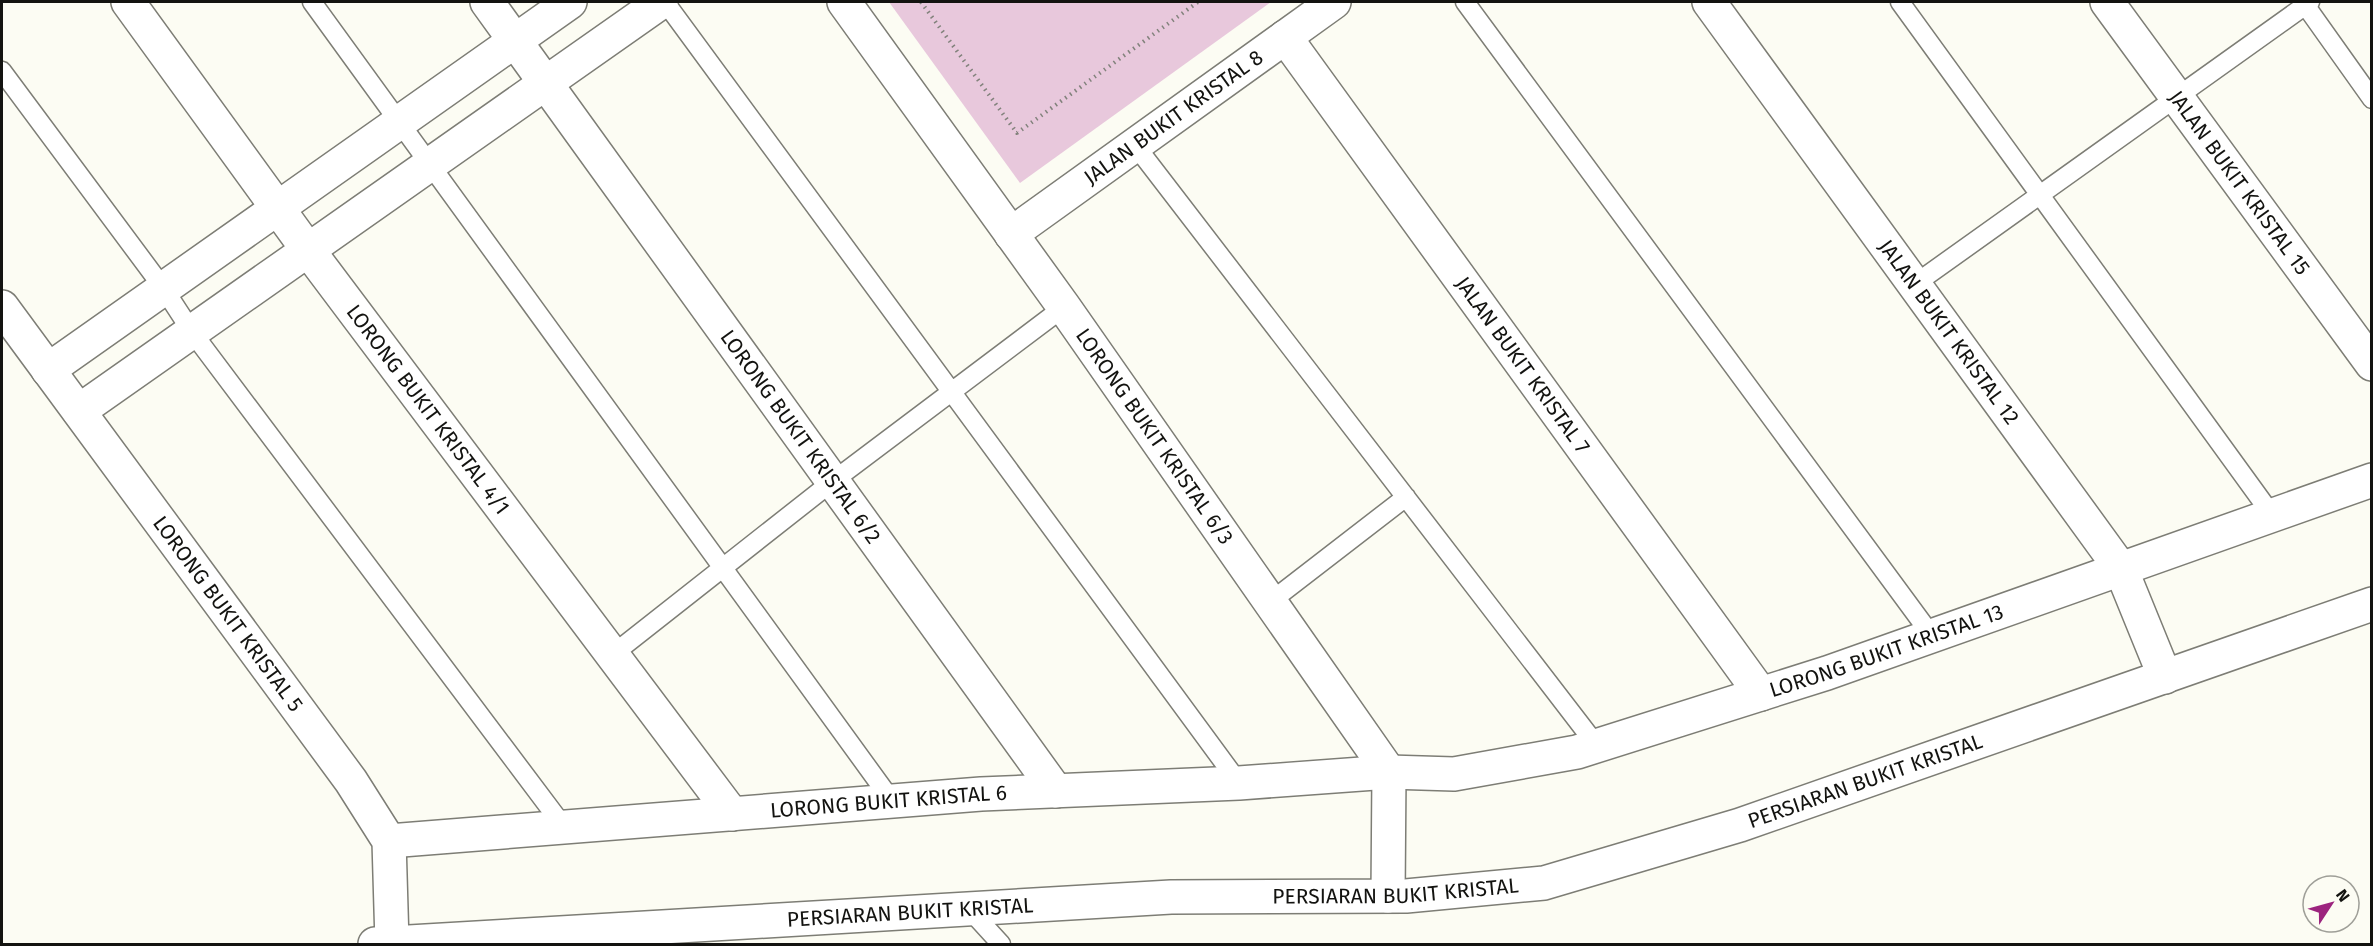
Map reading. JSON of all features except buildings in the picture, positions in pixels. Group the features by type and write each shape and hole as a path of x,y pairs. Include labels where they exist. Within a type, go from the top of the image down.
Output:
{"street":[{"name":"LORONG BUKIT KRISTAL 4/1","path":"129,2 308,250 732,814"},
{"name":"LORONG BUKIT KRISTAL 6/2","path":"487,2 1056,791"},
{"path":"48,370 570,2"},
{"path":"79,411 545,82 663,2"},
{"name":"LORONG BUKIT KRISTAL 6/3","path":"844,2 1064,307 1389,772"},
{"name":"JALAN BUKIT KRISTAL 8","path":"1011,234 1334,2"},
{"name":"JALAN BUKIT KRISTAL 12","path":"1709,2 2121,569 2165,677"},
{"name":"JALAN BUKIT KRISTAL 15","path":"2107,2 2372,364"},
{"name":"JALAN BUKIT KRISTAL 7","path":"1285,37 1761,694"},
{"name":"LORONG BUKIT KRISTAL 5","path":"2,307 345,772 389,841"},
{"name":"LORONG BUKIT KRISTAL 13","path":"1389,772 1454,774 1577,752 1761,694 1932,636 2372,480"},
{"name":"PERSIARAN BUKIT KRISTAL","path":"384,944 1172,897 1389,896 1544,883 1740,825 2372,604"},
{"path":"1389,772 1389,896"},
{"name":"LORONG BUKIT KRISTAL 6","path":"389,841 981,794 1239,783 1389,772"},
{"path":"384,944 389,841"}],"lane":[{"path":"312,2 892,801"},
{"path":"663,2 1239,783"},
{"path":"1465,2 1932,636"},
{"path":"1900,2 2272,515"},
{"path":"1914,284 2306,2 2372,99"},
{"path":"2,71 164,289 192,332 564,827"},
{"path":"1135,145 1597,746"},
{"path":"612,655 833,481 1064,307"},
{"path":"1270,602 1406,497"},
{"path":"969,909 1001,945"}],"path":[{"path":"921,2 1017,133 1198,2"}],"shaded area":[{"path":"889,2 1271,2 1020,183"}]}
